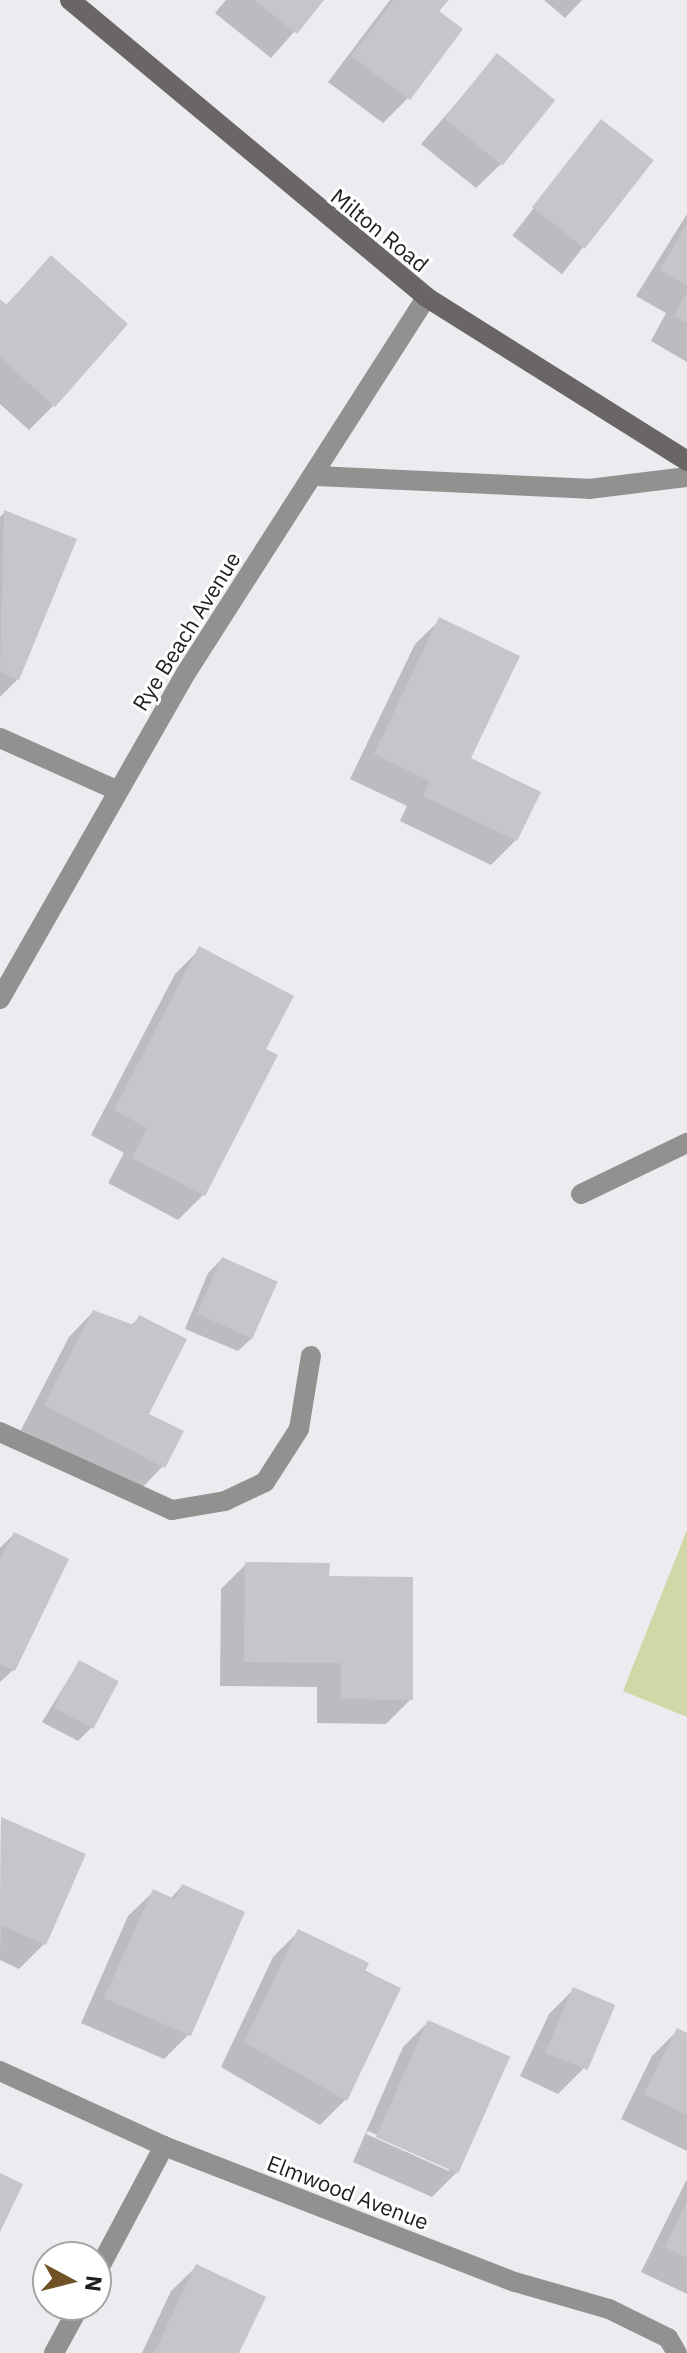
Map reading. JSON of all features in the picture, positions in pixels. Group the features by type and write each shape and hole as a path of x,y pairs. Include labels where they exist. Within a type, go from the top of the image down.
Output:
{"street":[{"name":"Milton Road","path":"70,0 426,297 523,364 687,461"},
{"name":"Rye Beach Avenue","path":"0,999 116,790 317,476 426,297"},
{"path":"317,476 589,489 687,477"},
{"path":"0,738 116,790"},
{"path":"581,1194 687,1143"},
{"path":"0,1432 172,1510 225,1501 265,1482 299,1429 311,1356"},
{"name":"Elmwood Avenue","path":"0,2071 164,2146 515,2282 609,2309 668,2338 677,2353"},
{"path":"112,2244 164,2146"},
{"path":"54,2353 71,2321"}],"green space":[{"path":"687,1530 687,1717 623,1691"}],"building":[{"path":"254,0 324,0 297,34"},
{"path":"394,0 449,0 439,11 463,29 410,100 351,56"},
{"path":"497,53 555,100 502,165 444,118"},
{"path":"601,119 654,160 585,249 532,207"},
{"path":"687,223 687,286 660,270"},
{"path":"51,255 128,324 55,407 0,357 0,299 7,305"},
{"path":"687,292 687,323 674,316"},
{"path":"4,510 77,539 19,680 0,672"},
{"path":"439,617 520,656 471,758 541,792 517,841 423,796 430,781 374,754"},
{"path":"199,946 294,996 266,1049 278,1055 205,1196 132,1158 147,1128 114,1110"},
{"path":"222,1257 278,1282 253,1338 197,1314"},
{"path":"93,1310 134,1325 139,1315 187,1339 149,1414 184,1431 165,1468 44,1405"},
{"path":"14,1532 69,1559 15,1671 0,1664 0,1560"},
{"path":"245,1562 330,1563 329,1576 413,1577 413,1700 341,1699 341,1663 244,1662"},
{"path":"79,1660 119,1681 93,1729 54,1708"},
{"path":"1,1817 86,1854 46,1945 0,1925"},
{"path":"182,1884 245,1912 191,2036 104,1998 153,1889 175,1899"},
{"path":"298,1929 369,1963 365,1971 401,1988 347,2101 244,2042"},
{"path":"573,1987 615,2005 588,2070 545,2052"},
{"path":"428,2020 510,2057 458,2174 376,2137"},
{"path":"677,2028 687,2033 687,2115 644,2094"},
{"path":"0,2173 23,2184 0,2232"},
{"path":"687,2201 687,2258 665,2247"},
{"path":"196,2264 266,2297 239,2353 154,2353"}]}
